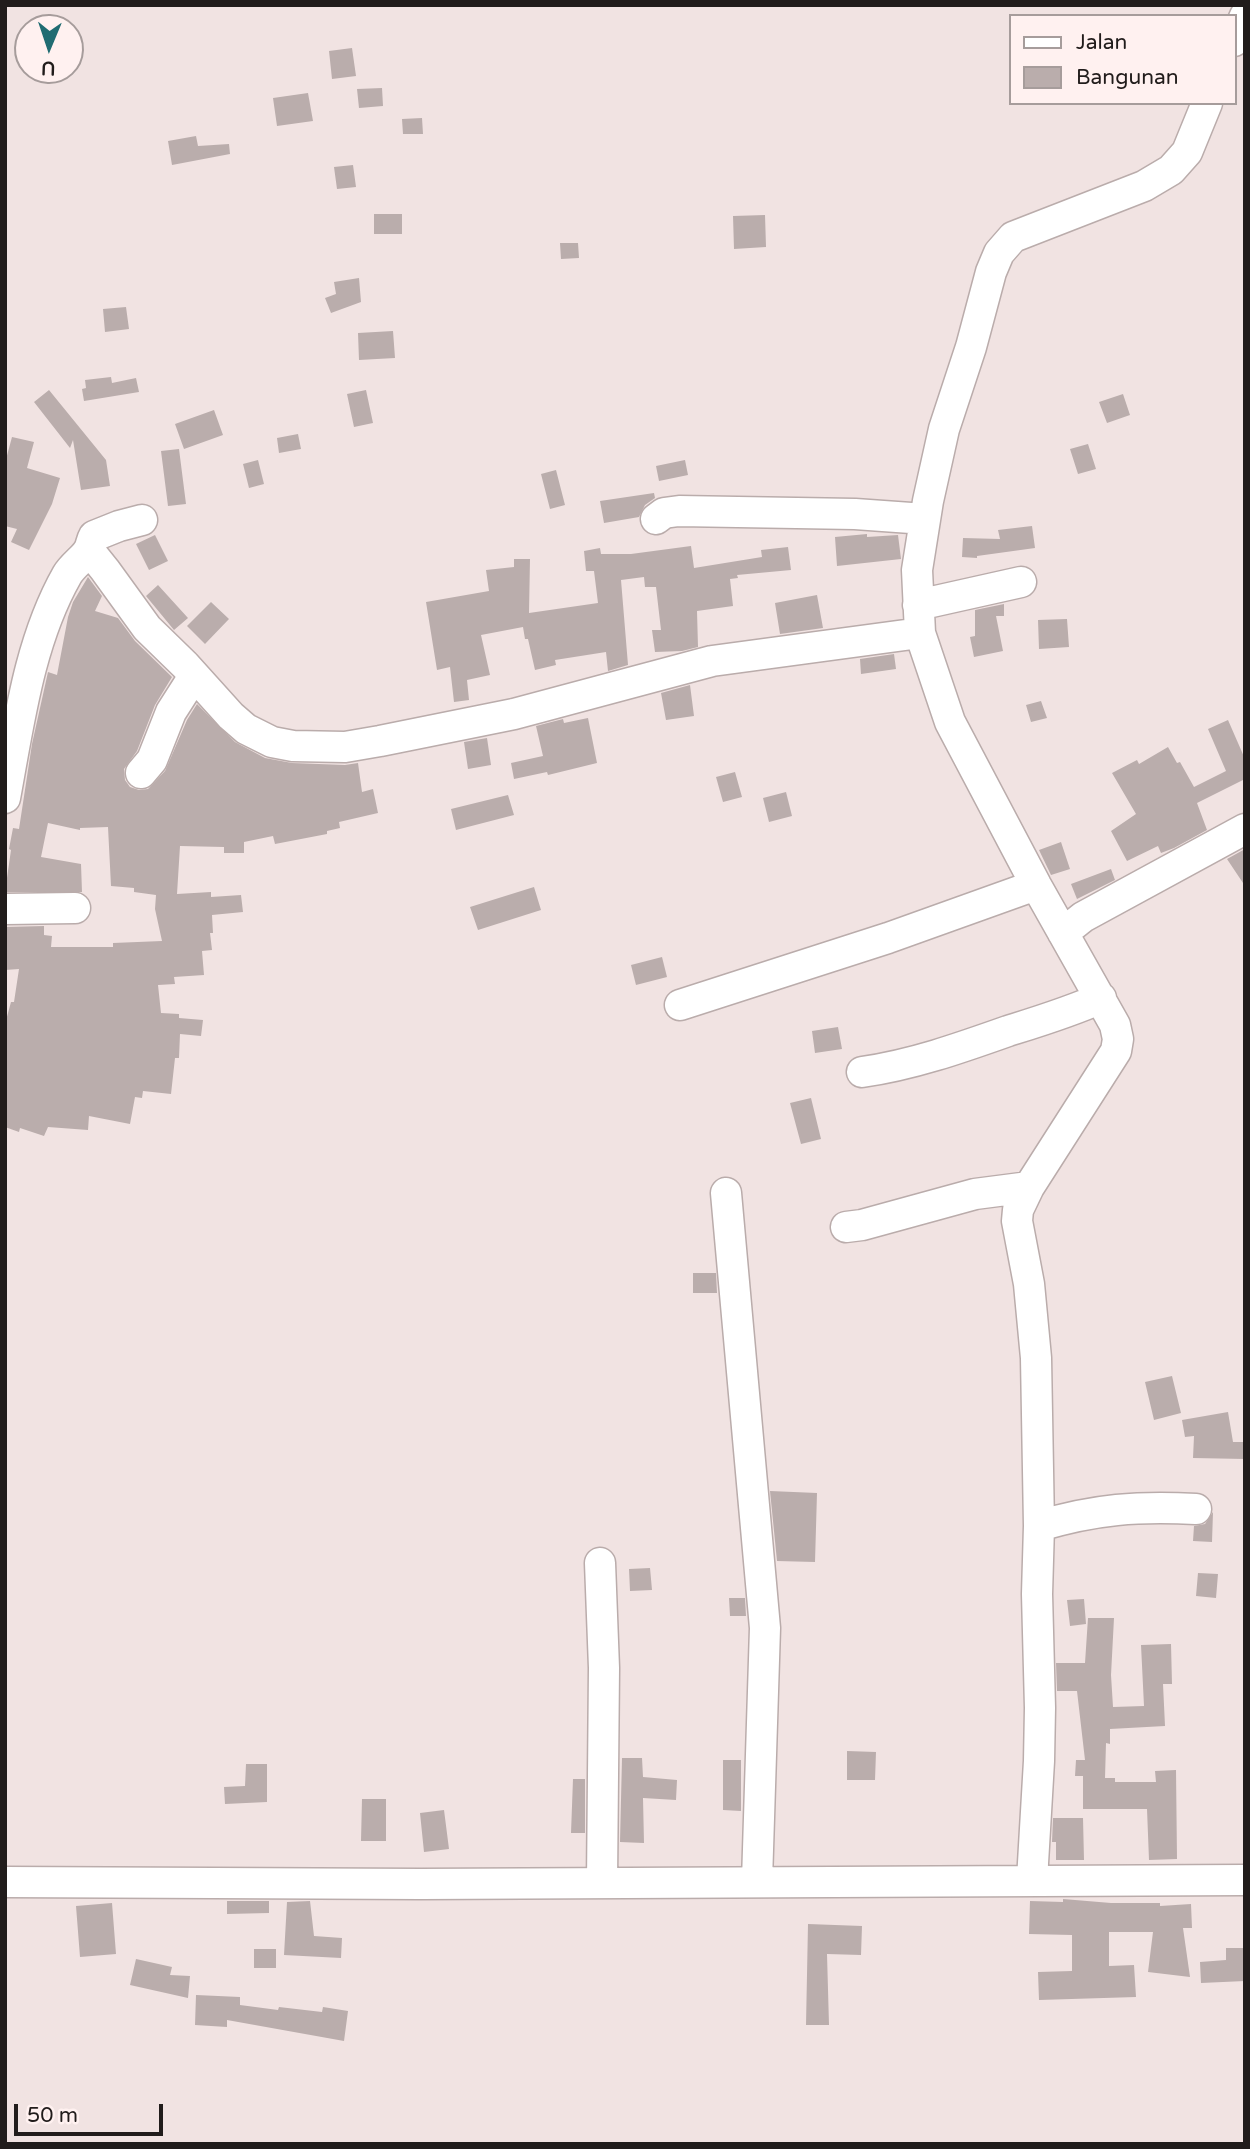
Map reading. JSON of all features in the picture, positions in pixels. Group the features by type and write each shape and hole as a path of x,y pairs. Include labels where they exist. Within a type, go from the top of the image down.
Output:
{"street":[{"path":"1236,36 1245,16"},
{"path":"1032,1880 1039,1761 1040,1657 1035,1331 1028,1277 1020,1244 1018,1210 1029,1186 1116,1051 1118,1039 1115,1025 1101,998 1036,885 950,722 919,619 917,570 944,429 999,253 1013,237 1144,186 1171,170 1187,152 1206,105"},
{"path":"656,519 664,513 679,511 867,515 925,519"},
{"path":"5,798 27,681 37,648 68,573 88,552 94,536 142,520"},
{"path":"88,552 97,559 147,628 240,725 265,739 293,746 337,748 514,714 712,661 919,619 1021,582"},
{"path":"141,773 152,760 171,712 194,676"},
{"path":"1063,933 1112,900 1245,829"},
{"path":"680,1005 888,938 1036,885"},
{"path":"5,909 75,908"},
{"path":"862,1072 894,1067 969,1045 1101,998"},
{"path":"846,1227 975,1194 1029,1186"},
{"path":"726,1193 765,1628 757,1881"},
{"path":"1039,1526 1072,1516 1114,1509 1196,1509"},
{"path":"600,1563 604,1668 601,1882"},
{"path":"5,1882 1245,1881"}],"building":[{"path":"352,48 356,76 332,79 329,51"},
{"path":"382,88 383,106 359,108 357,89"},
{"path":"308,93 313,121 277,126 273,98"},
{"path":"422,118 423,134 403,134 402,119"},
{"path":"196,136 198,146 229,144 230,154 172,165 168,141"},
{"path":"353,165 356,187 337,189 334,167"},
{"path":"374,214 402,214 402,234 374,234"},
{"path":"765,215 766,247 734,249 733,216"},
{"path":"560,243 578,243 579,258 561,259"},
{"path":"359,278 361,302 331,313 325,298 336,294 334,282"},
{"path":"126,307 129,329 105,332 103,309"},
{"path":"393,331 395,358 359,360 358,333"},
{"path":"111,377 112,383 136,378 139,392 84,401 82,389 86,388 85,380"},
{"path":"49,390 106,460 110,486 81,490 73,440 70,448 34,402"},
{"path":"366,390 373,423 354,427 347,394"},
{"path":"1123,394 1130,415 1107,423 1099,402"},
{"path":"214,410 223,435 184,449 175,424"},
{"path":"298,434 301,449 279,453 277,438"},
{"path":"12,437 34,442 27,468 60,478 52,504 29,550 11,542 17,529 5,526 5,463"},
{"path":"1088,444 1096,469 1078,474 1070,449"},
{"path":"179,449 186,504 168,506 161,451"},
{"path":"258,460 264,484 249,488 243,464"},
{"path":"685,460 688,475 659,481 656,466"},
{"path":"556,470 565,505 550,509 541,474"},
{"path":"654,493 655,498 645,505 639,517 604,523 600,501"},
{"path":"1032,526 1035,548 977,558 962,557 963,538 1000,539 998,530"},
{"path":"867,534 867,537 898,535 901,559 837,566 835,537"},
{"path":"155,535 168,561 149,570 136,544"},
{"path":"691,546 694,568 762,557 761,550 788,547 791,570 737,575 738,578 730,579 733,606 697,611 698,647 682,651 655,652 652,630 661,630 656,587 645,587 644,577 621,580 628,665 608,671 606,652 555,660 556,665 535,670 523,627 481,635 490,675 467,680 469,700 454,702 450,667 437,670 426,602 489,591 486,570 514,567 514,559 530,559 529,613 598,603 594,571 586,571 584,551 600,548 601,554 631,554"},
{"path":"88,577 102,596 95,611 118,618 135,641 172,677 155,705 137,751 124,769 125,780 130,787 148,789 165,771 187,720 197,704 235,742 265,758 292,763 358,763 362,792 373,789 378,813 339,822 340,828 327,831 327,834 275,844 273,836 244,842 244,853 224,853 224,847 180,846 177,894 211,892 211,897 241,895 243,912 212,915 212,950 202,951 204,975 174,977 175,984 158,985 161,1013 203,1020 201,1036 180,1034 179,1058 175,1058 171,1094 143,1091 142,1098 135,1097 130,1124 89,1116 88,1130 48,1127 44,1136 20,1128 19,1132 5,1127 5,1024 11,1002 14,1002 19,969 5,970 5,927 44,926 44,935 52,936 51,947 113,947 113,943 162,941 155,909 156,895 134,892 134,888 111,886 108,827 80,830 48,823 41,857 81,864 82,892 5,892 13,828 19,829 32,744 48,672 57,675 68,617 73,602"},
{"path":"158,585 188,618 174,630 146,596"},
{"path":"817,595 823,628 780,634 775,603"},
{"path":"211,602 229,619 205,644 187,626"},
{"path":"1004,604 1004,616 996,616 1003,651 974,657 970,637 975,636 975,610"},
{"path":"1067,619 1069,647 1039,649 1038,620"},
{"path":"894,654 896,669 861,674 860,659"},
{"path":"690,685 694,716 666,720 661,693"},
{"path":"1041,701 1047,718 1031,722 1026,705"},
{"path":"588,718 597,763 548,775 547,772 514,779 511,763 543,756 536,726 563,719 564,723"},
{"path":"1228,720 1245,759 1245,779 1197,803 1207,830 1174,848 1161,853 1158,846 1127,861 1111,831 1136,814 1112,773 1137,760 1139,764 1168,747 1194,787 1226,771 1208,729"},
{"path":"487,738 491,765 468,769 464,742"},
{"path":"735,772 742,797 723,802 716,777"},
{"path":"786,792 792,816 769,822 763,798"},
{"path":"508,795 514,815 456,830 451,809"},
{"path":"1061,842 1070,869 1051,875 1039,850"},
{"path":"1245,849 1245,886 1227,859"},
{"path":"1111,869 1115,880 1077,899 1071,884"},
{"path":"534,887 541,910 478,930 470,907"},
{"path":"662,957 667,977 636,985 631,965"},
{"path":"838,1027 842,1049 815,1053 812,1031"},
{"path":"811,1098 821,1139 801,1144 790,1103"},
{"path":"693,1273 716,1273 717,1293 693,1293"},
{"path":"1172,1376 1181,1413 1154,1420 1145,1382"},
{"path":"1228,1412 1233,1442 1245,1442 1245,1459 1193,1458 1194,1436 1185,1437 1182,1420"},
{"path":"770,1491 817,1493 815,1562 777,1561"},
{"path":"1213,1512 1212,1542 1193,1541 1194,1526 1205,1524"},
{"path":"650,1568 652,1590 630,1591 629,1569"},
{"path":"1198,1573 1218,1574 1216,1598 1196,1596"},
{"path":"729,1598 745,1598 746,1616 730,1616"},
{"path":"1084,1599 1086,1624 1070,1626 1067,1600"},
{"path":"1088,1618 1114,1618 1111,1675 1113,1707 1144,1706 1141,1645 1171,1644 1172,1684 1163,1684 1165,1726 1110,1729 1110,1744 1106,1743 1105,1778 1115,1778 1115,1782 1156,1782 1155,1771 1176,1770 1177,1859 1149,1860 1147,1809 1083,1809 1083,1776 1075,1776 1076,1760 1085,1760 1077,1691 1057,1691 1056,1663 1085,1663"},
{"path":"847,1751 876,1752 875,1780 847,1780"},
{"path":"622,1758 642,1758 643,1777 677,1780 676,1800 643,1798 644,1843 620,1842"},
{"path":"723,1760 741,1760 741,1811 723,1810"},
{"path":"246,1764 267,1764 267,1802 225,1804 224,1787 245,1786"},
{"path":"573,1779 585,1779 585,1833 571,1833"},
{"path":"362,1799 386,1799 386,1841 361,1841"},
{"path":"444,1810 449,1849 424,1852 420,1813"},
{"path":"1053,1818 1083,1818 1084,1860 1056,1860 1056,1842 1052,1842"},
{"path":"1063,1899 1160,1903 1160,1906 1191,1904 1192,1928 1183,1928 1190,1977 1148,1972 1153,1932 1109,1932 1109,1966 1134,1965 1136,1997 1039,2000 1038,1972 1072,1971 1072,1935 1029,1934 1030,1901 1063,1902"},
{"path":"227,1901 269,1901 269,1913 227,1914"},
{"path":"310,1901 314,1936 342,1938 341,1958 284,1955 287,1902"},
{"path":"112,1903 116,1954 80,1957 76,1906"},
{"path":"808,1924 862,1926 861,1955 827,1954 829,2025 806,2025"},
{"path":"1226,1948 1245,1948 1245,1981 1201,1983 1200,1962 1226,1960"},
{"path":"254,1949 276,1949 276,1968 254,1968"},
{"path":"136,1959 172,1967 170,1975 190,1976 188,1998 130,1985"},
{"path":"196,1995 240,1997 240,2005 278,2010 279,2007 322,2012 323,2007 348,2011 344,2041 227,2020 227,2027 195,2025"}]}
